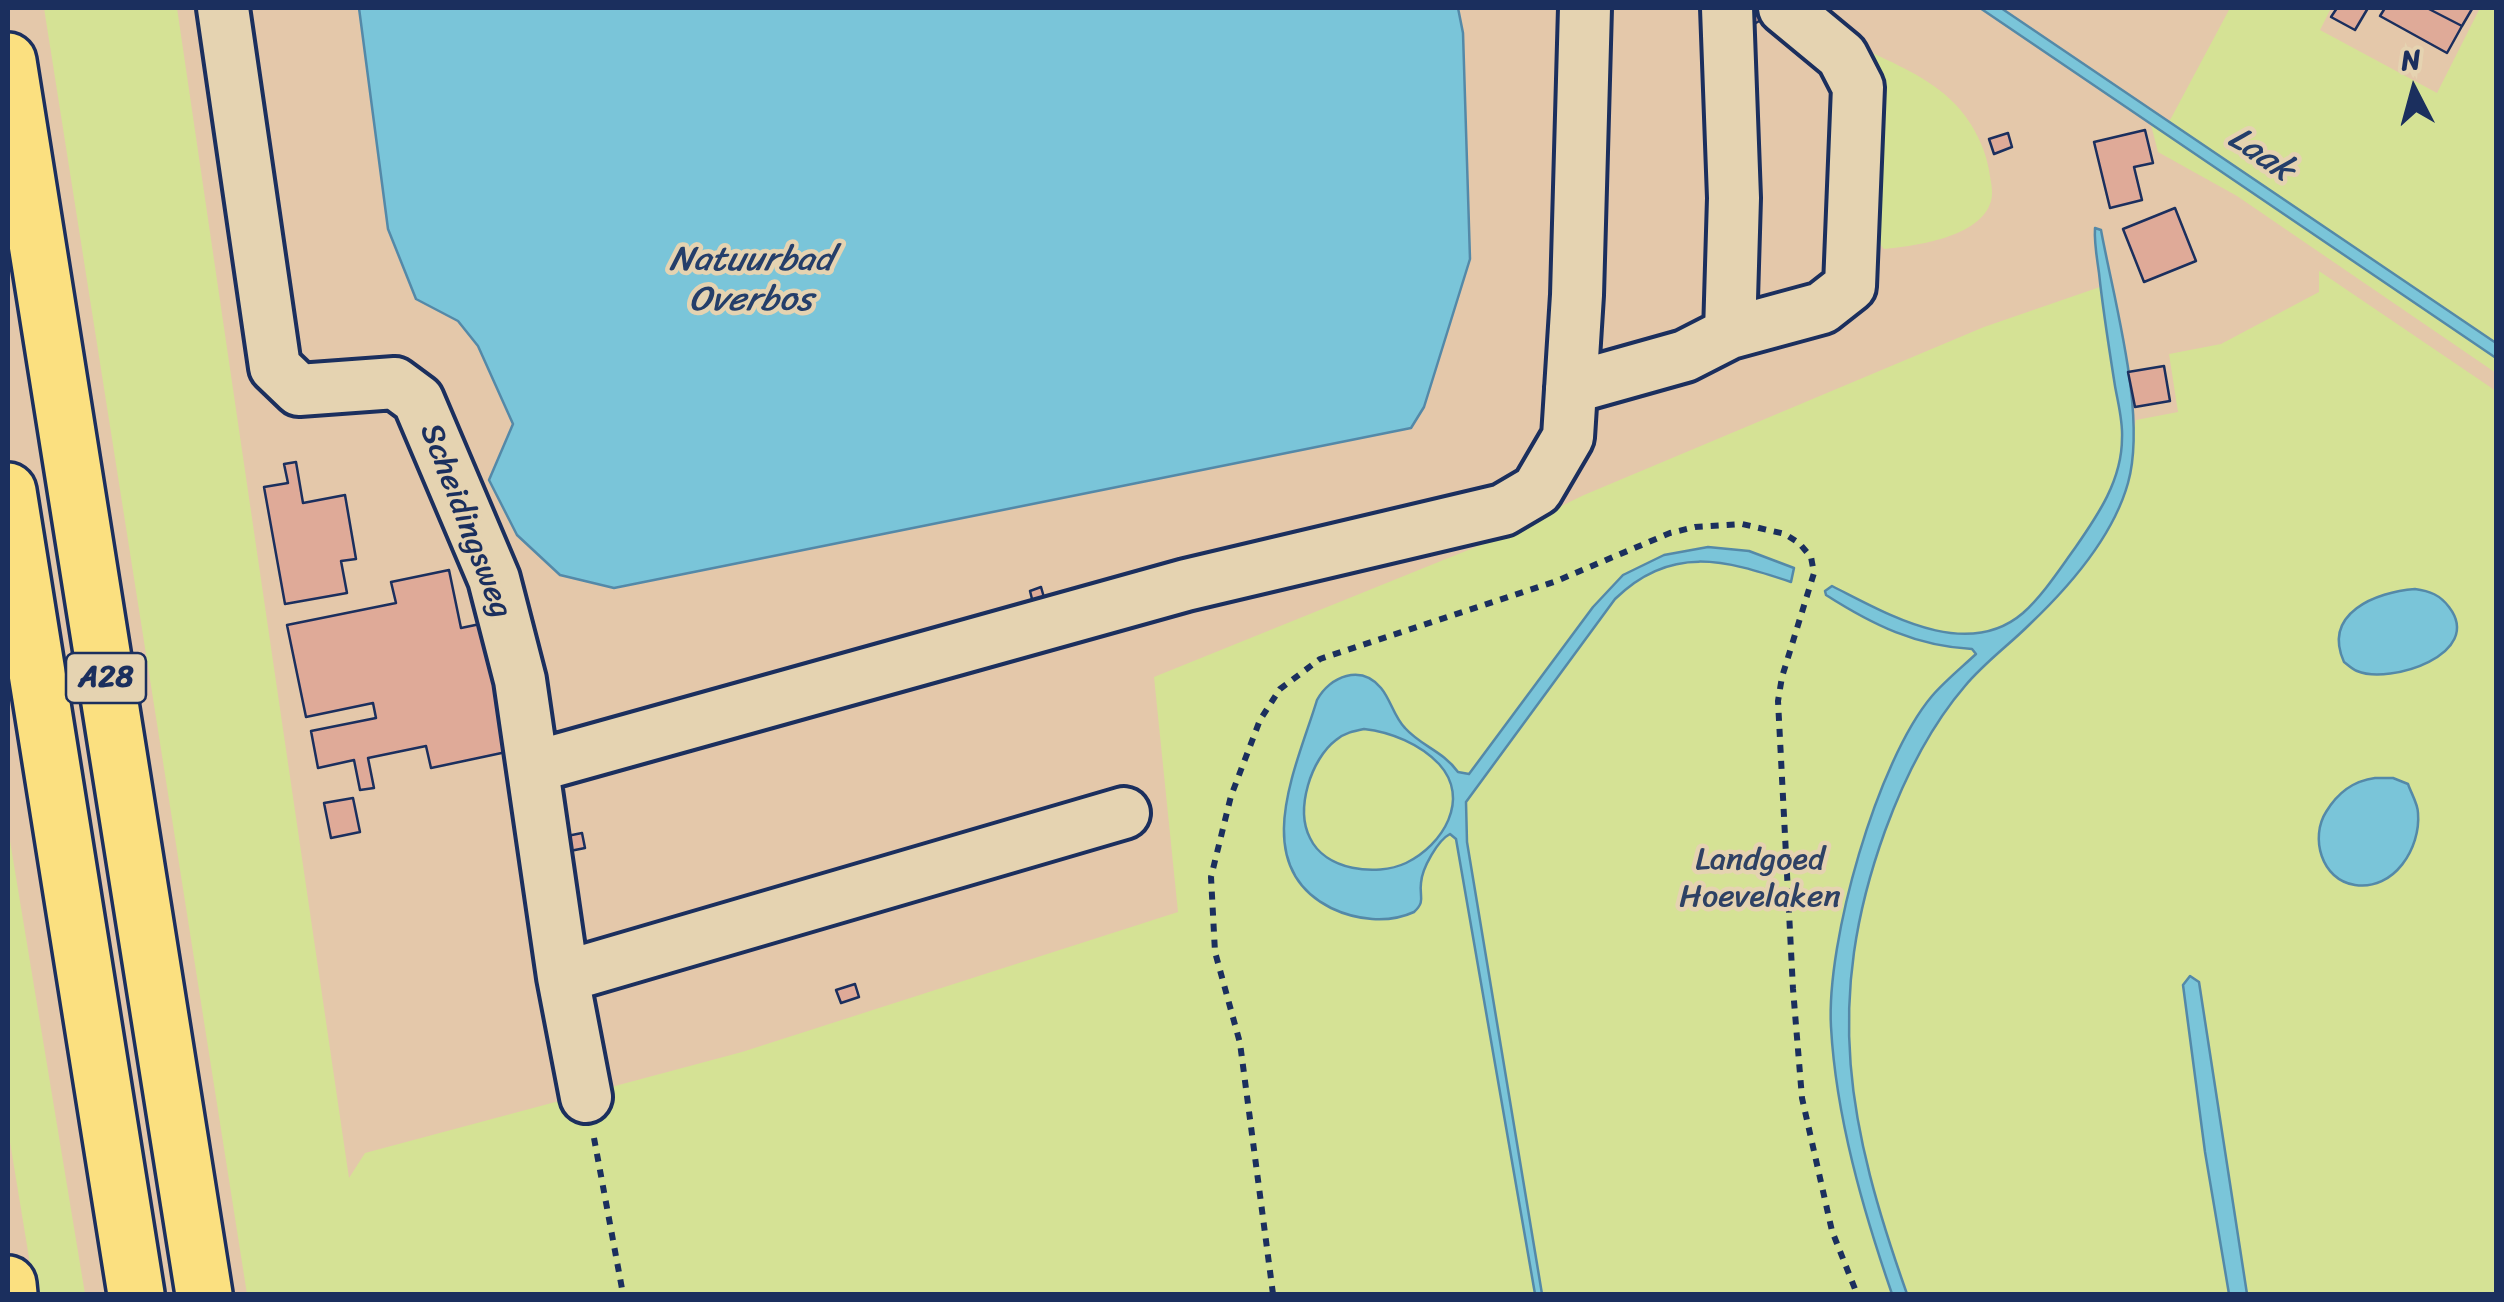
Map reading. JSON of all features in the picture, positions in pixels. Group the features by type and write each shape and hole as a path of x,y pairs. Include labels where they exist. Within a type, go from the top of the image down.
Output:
{"main road":[{"name":"A28","path":"8,61 204,1294"},
{"name":"A28","path":"8,491 136,1294"},
{"path":"8,1284 8,1294"}],"lane":[{"name":"Scheidingsweg","path":"222,8 275,367 299,390 395,383 418,400 494,579 520,680 562,977 586,1097"},
{"path":"532,766 1186,584 1503,510 1537,490 1568,438 1577,295 1585,8"},
{"path":"1727,8 1734,198 1730,333"},
{"path":"1571,388 1686,356 1730,333 1822,308 1850,286 1858,86 1842,56 1784,8"},
{"path":"562,977 1124,813"}],"path":[{"path":"1273,1294 1240,1044 1214,952 1211,877 1231,796 1260,720 1280,689 1320,659 1554,582 1670,533 1742,524 1766,528 1799,542 1811,557 1814,573 1778,702 1793,988 1802,1098 1832,1231 1857,1294"},
{"path":"586,1097 623,1294"}],"green space":[{"name":"Landgoed Hoevelaken","path":"44,8 177,8 349,1178 365,1153 742,1052 1178,912 1154,677 1483,544 1584,495 1984,327 2100,287 2134,429 2136,420 2178,412 2169,354 2221,344 2319,292 2319,271 2496,391 2496,1294 2247,1294 2200,982 2191,976 2239,1294 247,1294"},
{"path":"2230,8 2331,8 2320,30 2437,93 2480,8 2496,8 2496,343 2169,122"},
{"path":"1862,48 1934,86 1960,110 1976,134 1987,161 1992,197 1975,223 1929,242 1884,249 1879,243"},
{"path":"2150,121 2496,358 2496,373 2237,196 2158,152"},
{"path":"8,829 85,1294 35,1294 8,1130"}],"water":[{"name":"Natuurbad Overbos","path":"359,8 1458,8 1463,33 1470,259 1424,407 1411,428 614,588 560,575 517,535 489,480 513,424 478,346 458,321 416,299 388,229"},
{"path":"1980,8 2001,8 2496,343 2496,358"},
{"path":"2095,228 2101,230 2131,392 2133,456 2128,483 2112,522 2075,577 1972,678 1928,737 1885,831 1866,893 1854,952 1849,1009 1851,1064 1870,1175 1907,1294 1892,1294 1861,1196 1839,1095 1831,1027 1837,949 1859,854 1892,763 1932,696 1976,654 1972,649 1932,644 1896,632 1843,606 1825,591 1832,586 1926,628 1977,633 2001,627 2023,613 2050,582 2100,510 2121,453 2121,419"},
{"path":"1708,547 1749,551 1794,568 1791,582 1721,563 1699,562 1657,570 1636,582 1615,599 1466,802 1467,842 1542,1294 1535,1294 1456,839 1450,834 1431,855 1422,877 1421,902 1414,912 1383,919 1351,915 1331,908 1305,890 1291,867 1284,841 1290,784 1317,700 1338,679 1355,675 1373,681 1411,734 1458,772 1469,774 1593,607 1623,575 1664,555","holes":["1374,731 1395,736 1431,757 1448,778 1453,792 1448,820 1431,845 1406,863 1366,870 1339,864 1317,849 1304,813 1308,785 1327,748 1349,733"]},
{"path":"2415,589 2442,599 2457,624 2454,639 2444,652 2429,662 2390,674 2357,671 2344,662 2340,630 2347,618 2370,600"},
{"path":"2375,778 2393,778 2408,784 2418,810 2418,826 2410,853 2393,874 2369,885 2355,885 2334,875 2327,866 2319,845 2321,822 2341,793"},
{"path":"2190,976 2199,982 2247,1294 2229,1294 2183,985"}],"building":[{"path":"1746,8 1760,8 1766,17 1749,27"},
{"path":"2337,8 2368,8 2355,30 2331,17"},
{"path":"2385,8 2427,8 2462,26 2447,53 2380,16"},
{"path":"2427,8 2470,8 2472,9 2462,26"},
{"path":"2145,130 2153,163 2134,167 2142,200 2110,208 2094,142"},
{"path":"2008,133 2012,147 1994,154 1989,139"},
{"path":"2175,208 2196,261 2144,282 2123,229"},
{"path":"2164,366 2170,401 2135,407 2128,372"},
{"path":"296,462 303,503 345,495 356,559 341,561 347,593 285,604 264,487 288,483 284,464"},
{"path":"449,570 461,628 485,623 511,751 431,768 426,746 368,758 374,788 360,790 354,760 318,768 311,731 376,718 373,703 306,717 287,625 396,603 391,582"},
{"path":"1041,587 1047,608 1035,611 1030,591"},
{"path":"353,798 360,832 331,838 324,803"},
{"path":"582,833 585,848 565,852 562,837"},
{"path":"855,984 859,997 841,1003 836,990"}],"water label":[{"name":"Laak","path":"2260,155"}]}
